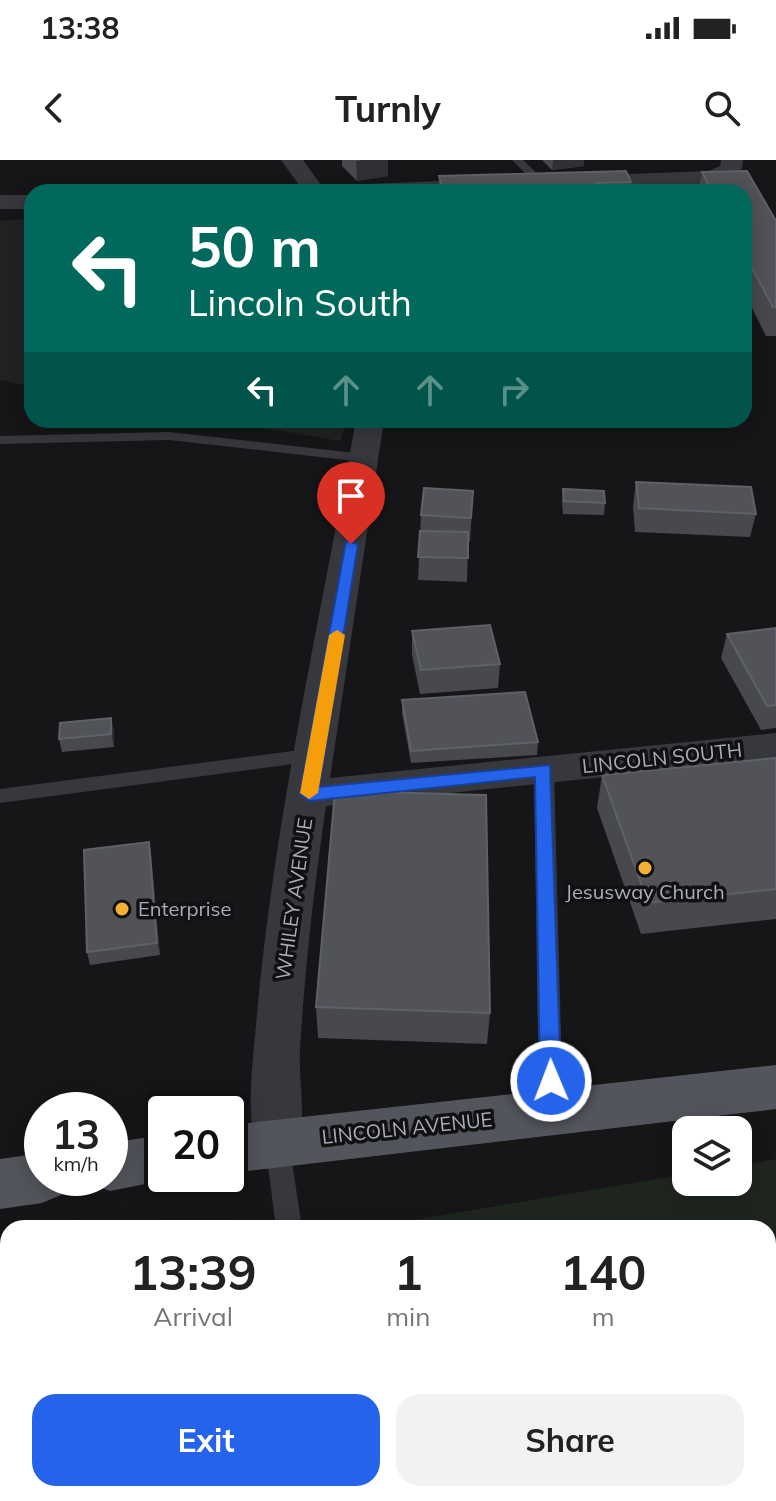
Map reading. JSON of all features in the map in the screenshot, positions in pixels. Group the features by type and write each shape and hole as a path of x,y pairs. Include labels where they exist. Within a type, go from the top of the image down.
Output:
{"main road":[{"name":"LINCOLN AVENUE","path":"253,1146 776,1087"},
{"path":"0,1184 24,1181"}],"street":[{"path":"292,160 309,184"},
{"path":"669,184 725,174 733,162"},
{"path":"0,202 24,202"},
{"name":"WHILEY AVENUE","path":"253,1146 276,1059 285,937 369,428"},
{"name":"LINCOLN SOUTH","path":"309,794 776,746"}],"lane":[{"path":"517,160 542,184"},
{"path":"0,440 169,436 364,458"},
{"path":"0,796 316,755"},
{"path":"544,770 551,1112"},
{"path":"253,1146 285,1220"}],"shaded area":[{"path":"24,219 24,385 0,380 0,221"},
{"path":"264,428 345,428 340,441"},
{"path":"776,1159 776,1220 414,1220 672,1176 672,1196 752,1196 752,1163"}],"building":[{"path":"626,171 631,182 441,184 439,176"},
{"path":"747,171 776,221 776,307 773,307 752,268 752,184 708,184 702,172"},
{"path":"636,482 751,487 756,514 639,508"},
{"path":"424,488 473,491 471,518 421,515"},
{"path":"563,489 604,491 605,503 564,501"},
{"path":"420,531 468,532 468,558 418,557"},
{"path":"490,625 500,664 421,670 412,631"},
{"path":"776,628 776,705 767,706 727,634"},
{"path":"525,692 538,742 411,751 402,700"},
{"path":"111,718 111,734 59,739 60,723"},
{"path":"776,758 776,889 648,903 602,775"},
{"path":"335,791 486,795 490,1013 316,1007"},
{"name":"Enterprise","path":"149,842 157,943 87,952 84,850"}],"slow traffic":[{"path":"309,793 337,635"}],"place":[{"name":"Jesusway Church","path":"645,868"},
{"name":"Enterprise","path":"122,909"}],"route":[{"path":"351,544 309,794 544,770 551,1081"}]}
